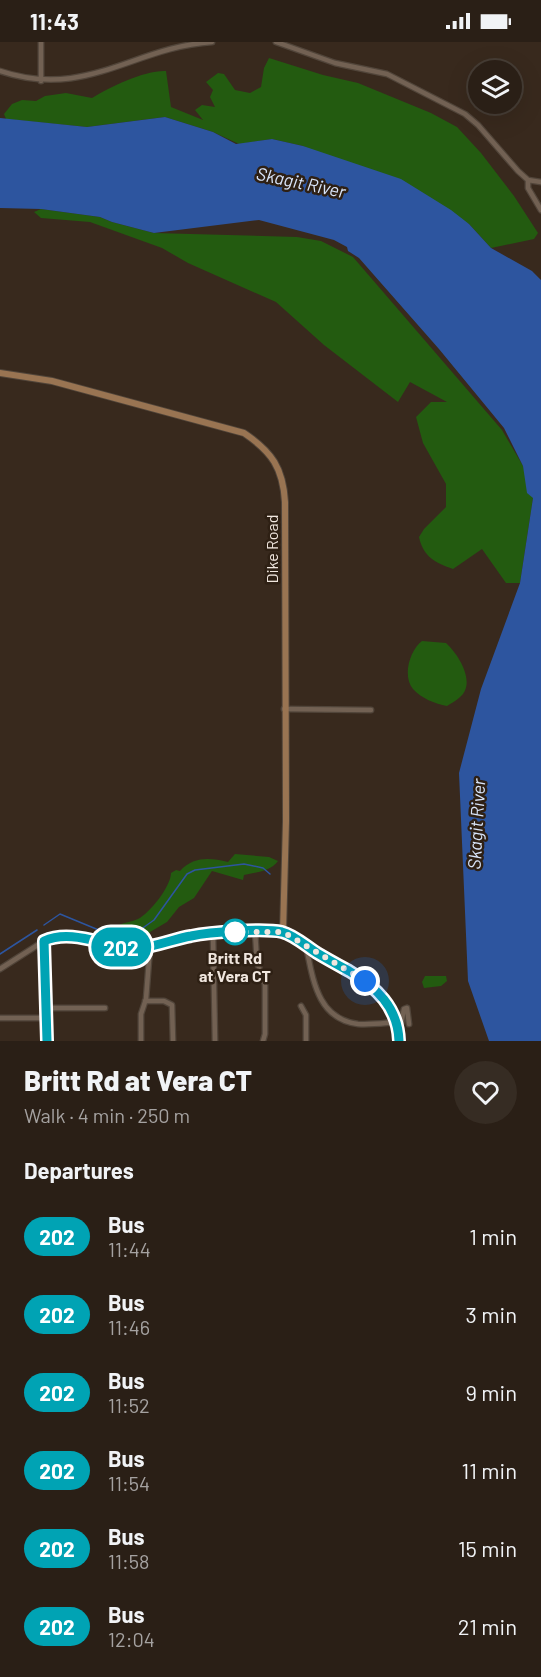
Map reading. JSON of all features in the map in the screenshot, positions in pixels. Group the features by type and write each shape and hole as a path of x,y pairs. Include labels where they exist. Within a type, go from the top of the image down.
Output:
{"street":[{"path":"41,42 41,81"},
{"path":"0,71 20,78 62,81 96,74 189,44 212,42"},
{"path":"276,42 335,63 387,74 465,114 478,124 507,160 528,180 541,182"},
{"path":"528,180 528,188 541,210"},
{"name":"Dike Road","path":"0,373 52,381 244,433 262,446 274,460 281,474 285,502 286,821 283,932"},
{"path":"284,709 371,710"},
{"path":"255,931 257,962 265,984 263,1041"},
{"path":"0,969 52,937 73,936 122,947 150,947 191,936 255,931 283,932 369,983 383,996 397,1024 399,1041"},
{"path":"213,934 215,1041"},
{"path":"44,941 47,1041"},
{"path":"306,946 317,993 324,1006 342,1021 360,1024 401,1024 404,1009 407,1008 409,1024"},
{"path":"141,1041 141,1014 146,1001 150,947"},
{"path":"146,1001 164,1001 172,1005 172,1041"},
{"path":"301,1006 306,1015 306,1041"},
{"path":"46,1008 105,1008"},
{"path":"0,1018 46,1018"}],"green space":[{"path":"269,58 358,83 431,113 457,127 481,153 514,196 538,233 534,239 491,248 469,224 303,146 272,139 239,144 213,132 165,117 87,127 6,119 4,114 12,104 22,100 36,101 45,96 66,93 92,98 138,76 166,71 171,107 203,120 195,110 202,105 215,107 210,97 213,90 206,82 218,73 224,74 235,90 250,93 261,87 264,68"},
{"path":"41,209 100,217 154,233 297,237 321,241 353,257 502,430 523,466 533,498 520,583 506,583 482,549 453,569 431,558 421,544 419,537 424,529 446,507 446,484 423,443 416,417 431,402 447,402 410,382 398,402 324,345 276,302 188,263 162,248 90,222 41,218 34,212"},
{"path":"422,641 446,643 466,674 466,688 463,694 447,706 424,698 410,684 409,664 414,650"},
{"path":"235,854 269,857 278,861 267,869 244,875 243,880 212,871 194,898 179,907 167,922 150,932 145,943 126,944 119,941 119,925 138,919 148,911 164,892 171,873 176,870 180,871 185,866 202,859 228,862"},
{"path":"425,976 446,976 447,981 441,986 424,988 422,982"}],"water":[{"name":"Skagit River","path":"165,117 213,132 236,144 272,139 303,146 401,179 451,210 469,224 491,248 532,271 541,280 541,1041 489,1041 468,981 459,773 481,689 520,583 533,498 527,493 523,466 504,428 439,349 359,258 348,251 347,247 334,240 259,220 154,233 100,217 41,209 0,208 0,118 87,127"}],"waterway":[{"path":"44,925 60,914 118,938 130,937 154,920 187,874 195,870 244,864 263,868 270,874"},
{"path":"0,954 37,930"}],"bus line":[{"name":"202","path":"47,1041 44,941 52,937 73,936 137,948 150,947 191,936 266,931 283,932 369,983 383,996 391,1009 398,1027 399,1041"}],"place":[{"name":"Britt Rd at Vera CT","path":"235,932"}],"route":[{"path":"235,932 283,932 365,981"}]}
